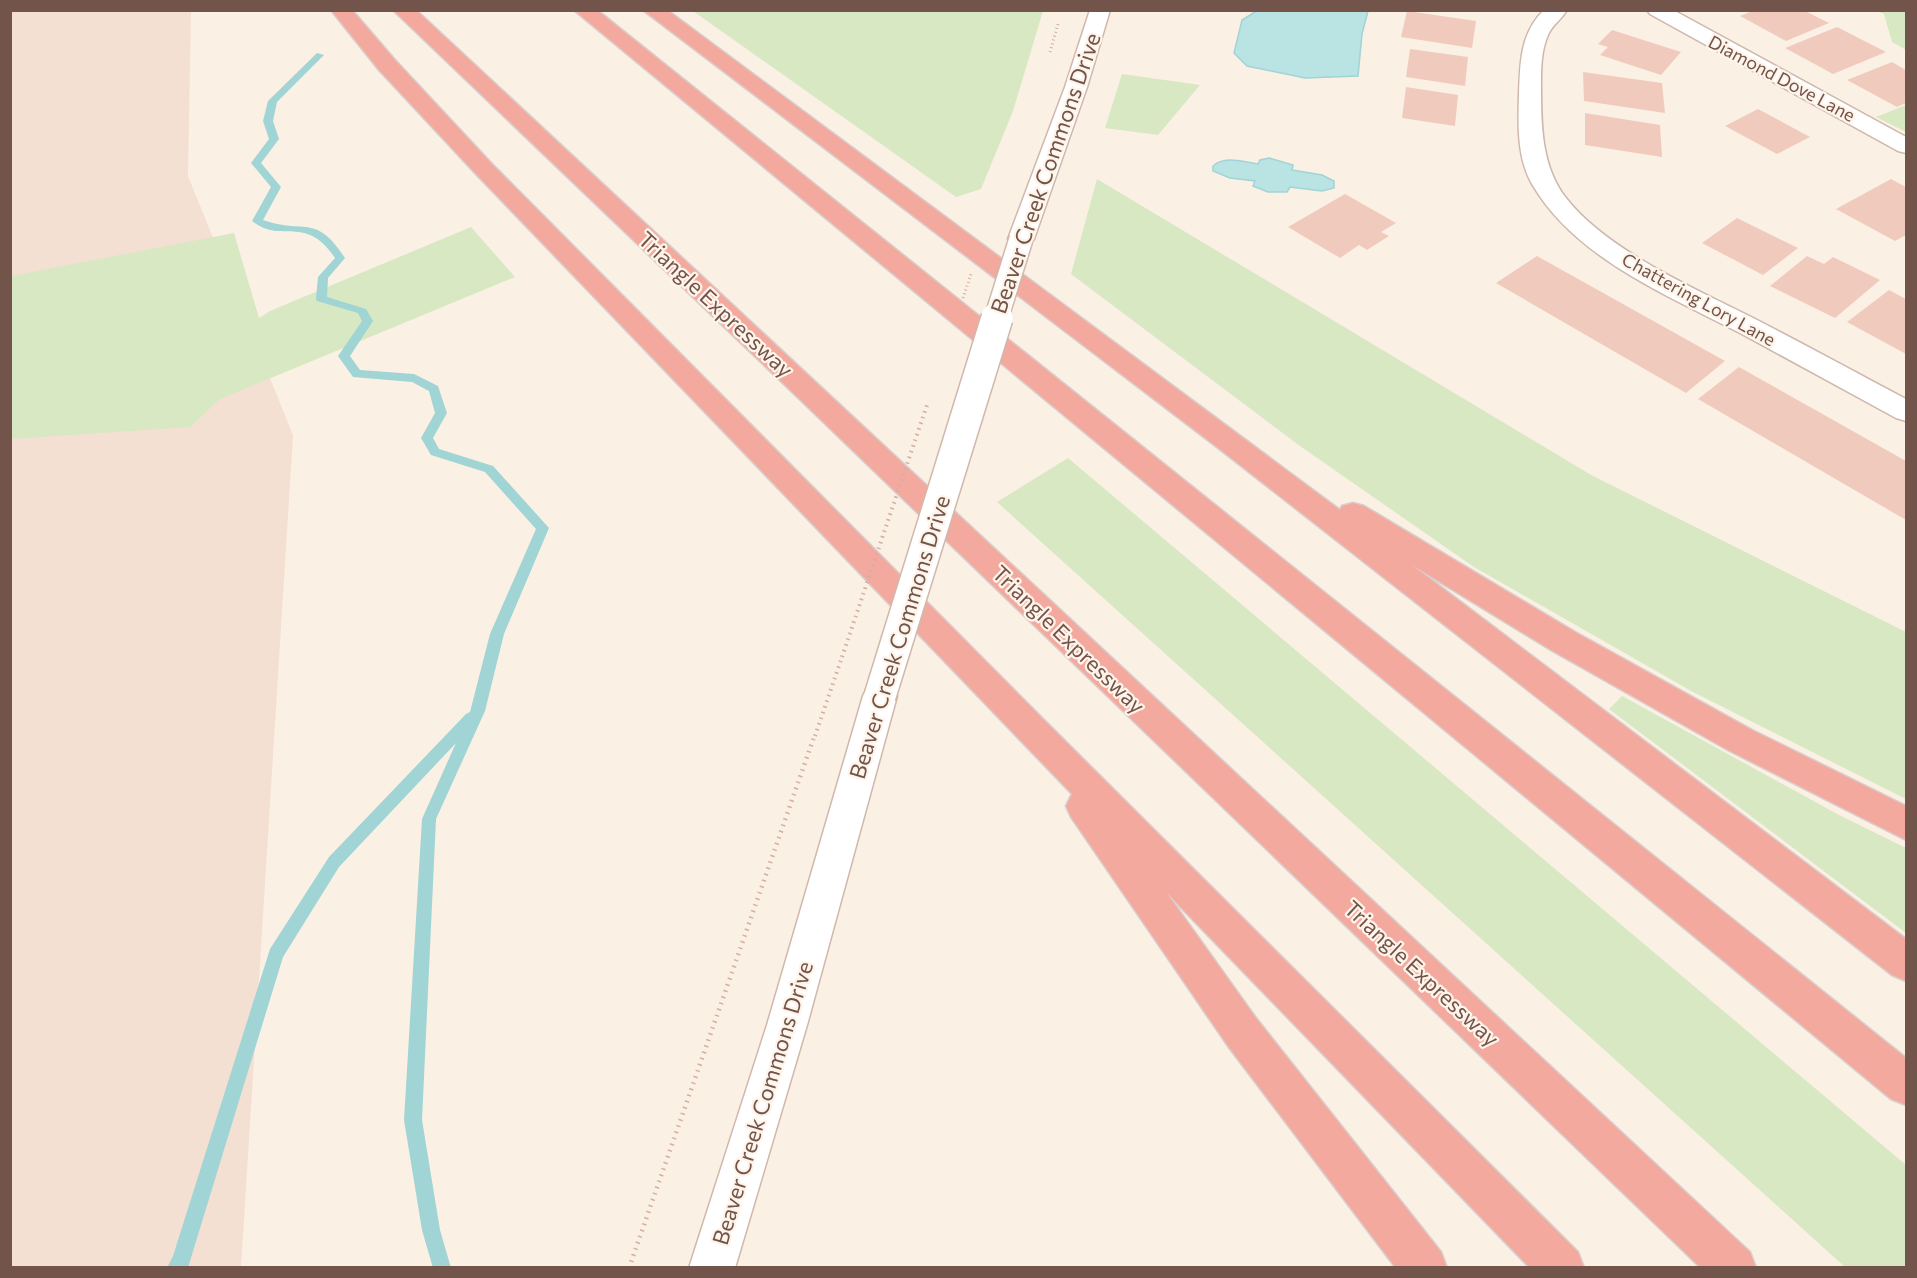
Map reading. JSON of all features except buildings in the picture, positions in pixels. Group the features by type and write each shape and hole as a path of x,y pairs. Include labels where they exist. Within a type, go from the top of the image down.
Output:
{"highway":[{"path":"341,10 387,65 484,170 1562,1268"},
{"name":"Triangle Expressway","path":"403,10 1734,1268"},
{"path":"584,10 1906,1084"},
{"path":"653,10 1227,440 1906,962"},
{"path":"1227,440 1573,646 1740,740 1906,824"},
{"path":"1030,728 1242,1032 1425,1268"}],"street":[{"name":"Beaver Creek Commons Drive","path":"712,1268 787,1025 880,696 1021,239 1076,87 1100,10"},
{"name":"Chattering Lory Lane","path":"1557,10 1544,20 1532,46 1528,132 1543,183 1564,212 1592,236 1638,268 1906,411"},
{"name":"Diamond Dove Lane","path":"1657,10 1906,146"}],"path":[{"path":"959,308 974,263"},
{"path":"629,1268 842,657 929,398"}],"shaded area":[{"path":"10,11 191,11 188,176 293,435 241,1267 11,1267"}],"green space":[{"path":"693,11 1043,11 1013,111 981,189 956,197"},
{"path":"1877,11 1906,11 1906,50 1892,42 1884,14"},
{"path":"1122,74 1200,85 1158,135 1105,128"},
{"path":"1906,105 1906,132 1876,117"},
{"path":"1097,179 1593,476 1906,632 1906,799 1693,692 1474,567 1300,446 1071,274"},
{"path":"471,227 515,277 220,399 190,427 11,439 11,276 234,233 259,318 270,311"},
{"path":"1068,458 1906,1165 1906,1267 1845,1267 997,502"},
{"path":"1622,696 1839,815 1906,848 1906,933 1609,709"}],"water":[{"path":"1258,10 1368,11 1362,34 1358,76 1305,78 1247,66 1234,53 1242,20"},
{"path":"1269,158 1293,165 1292,170 1322,175 1334,181 1334,188 1322,191 1290,187 1287,192 1268,192 1253,186 1255,181 1230,178 1213,171 1213,166 1223,161 1234,160 1258,164 1260,160"}],"waterway":[{"path":"320,55 273,101 268,121 274,139 256,163 276,187 257,221 271,226 313,231 322,235 331,244 340,258 323,277 321,299 362,311 368,321 344,356 357,374 414,378 434,389 441,413 427,438 435,452 489,469 543,528 497,634 478,711 429,819 413,1120 431,1230 442,1268"},
{"path":"176,1268 181,1261 276,954 334,862 471,718"}]}
